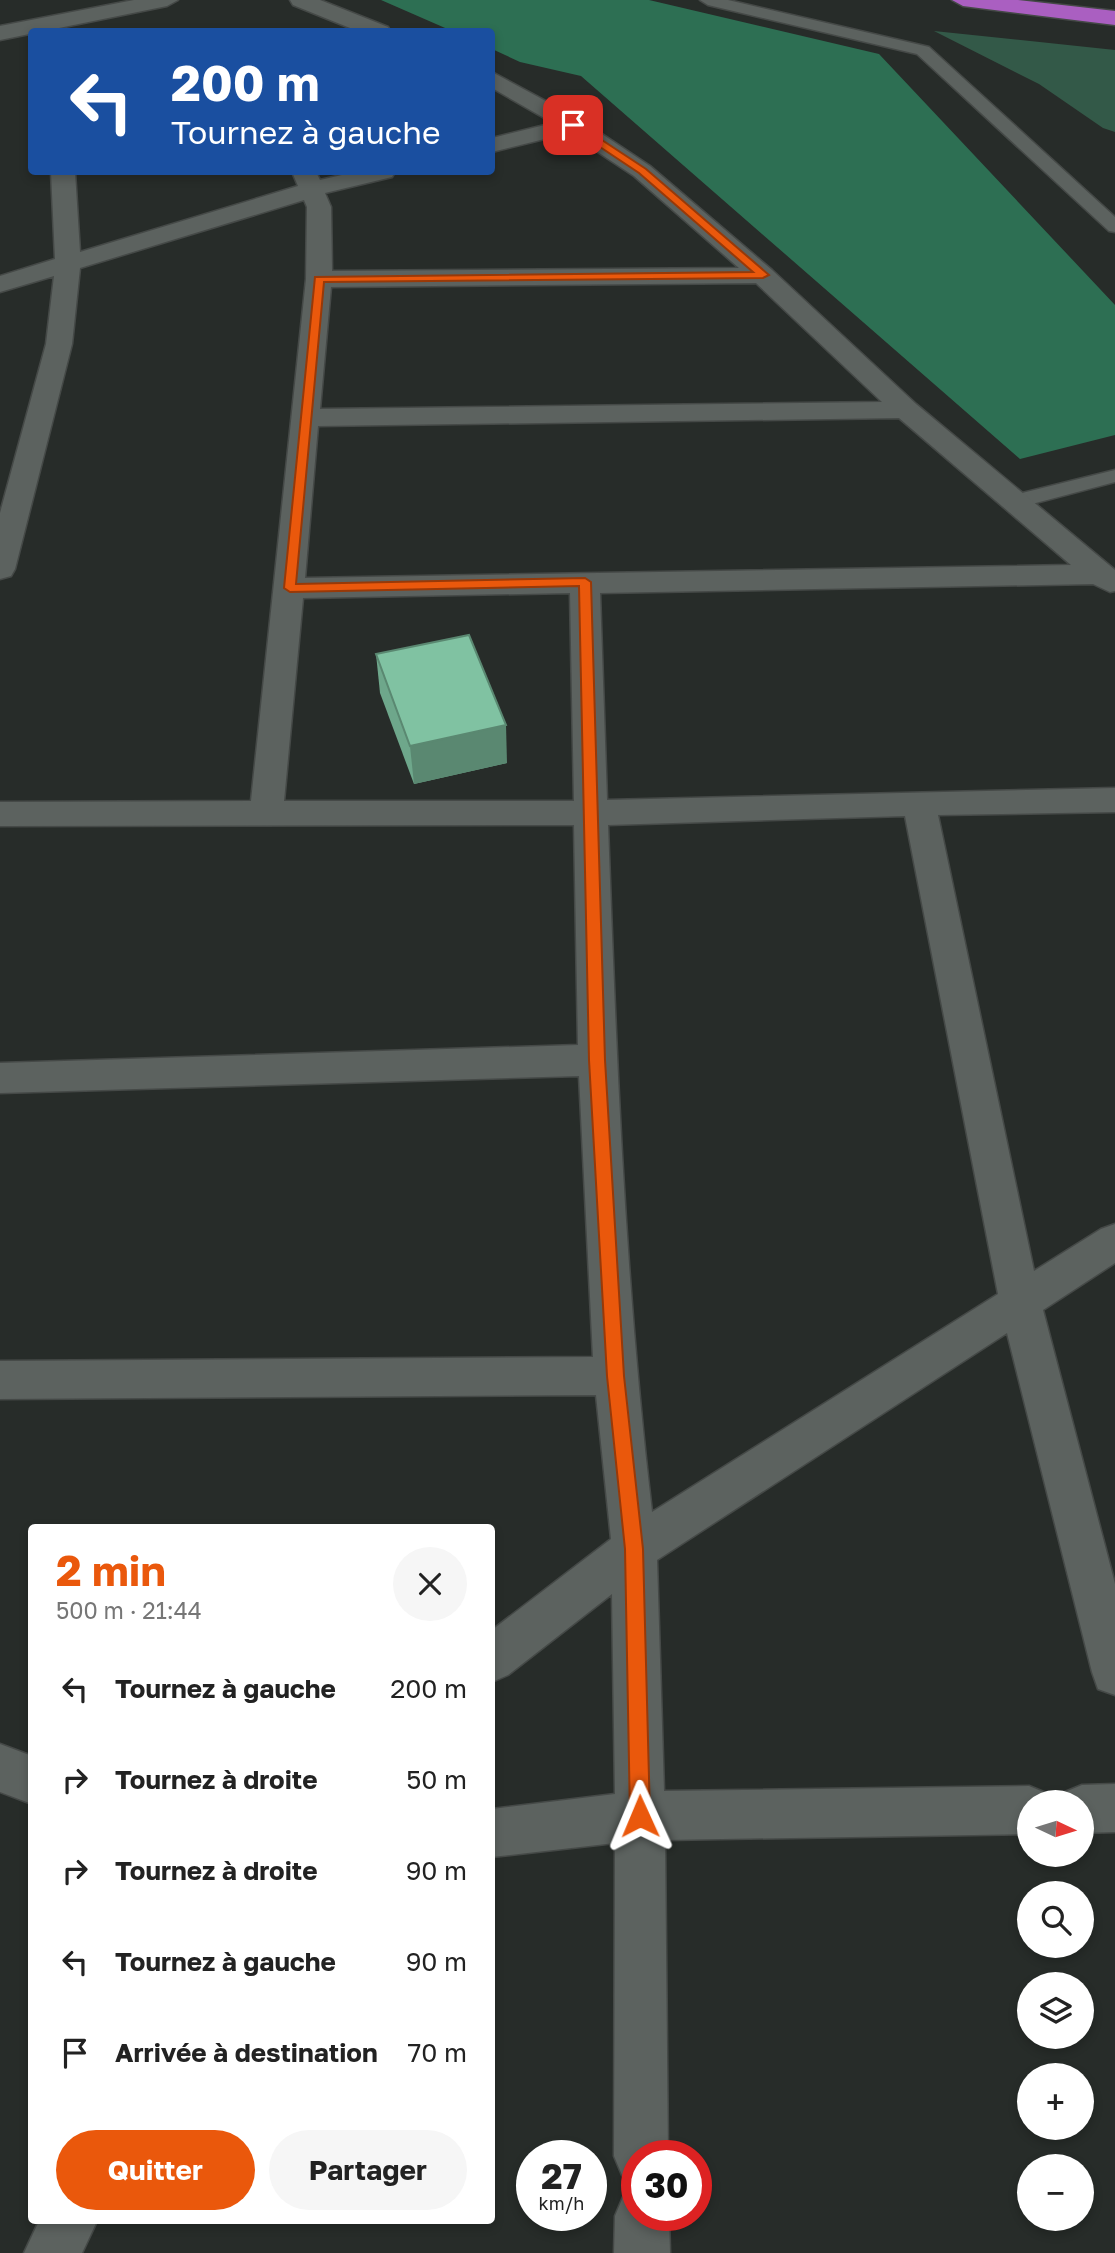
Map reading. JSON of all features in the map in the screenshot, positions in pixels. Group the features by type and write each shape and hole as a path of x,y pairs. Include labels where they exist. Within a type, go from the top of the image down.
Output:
{"highway":[{"path":"963,0 1115,18"}],"street":[{"path":"55,28 167,0"},
{"path":"302,6 368,28"},
{"path":"0,33 28,30"},
{"path":"495,81 573,125 642,171 763,275 906,410 1108,580"},
{"path":"495,144 573,125"},
{"path":"0,569 59,344 68,262 63,175"},
{"path":"0,284 309,180 355,175"},
{"path":"266,815 319,279 321,231 309,180"},
{"path":"319,279 763,275"},
{"path":"305,418 906,410"},
{"path":"290,588 585,582 1108,580"},
{"path":"585,582 597,1060 615,1376 634,1549 640,1816 641,2140"},
{"path":"0,814 590,813 1115,800"},
{"path":"919,803 1020,1302 1115,1672"},
{"path":"0,1078 597,1060"},
{"path":"495,1657 634,1549 1115,1241"},
{"path":"0,1380 615,1376"},
{"path":"0,1768 28,1778"},
{"path":"1094,1809 1115,1808"},
{"path":"495,1833 640,1816 1017,1810"},
{"path":"52,2253 67,2224"},
{"path":"642,2231 642,2253"}],"lane":[{"path":"708,0 923,50 1115,228"},
{"path":"1013,502 1115,476"}],"shaded area":[{"path":"381,0 649,0 879,54 1115,305 1115,435 1020,459 581,76 520,62 495,50 495,28 445,28"},
{"path":"934,31 1115,50 1115,132 1103,128 1039,84"}],"building":[{"path":"469,635 506,725 410,746 376,654"}],"route":[{"path":"573,125 642,171 763,275 319,279 290,588 585,582 597,1060 615,1376 634,1549 640,1816"}]}
